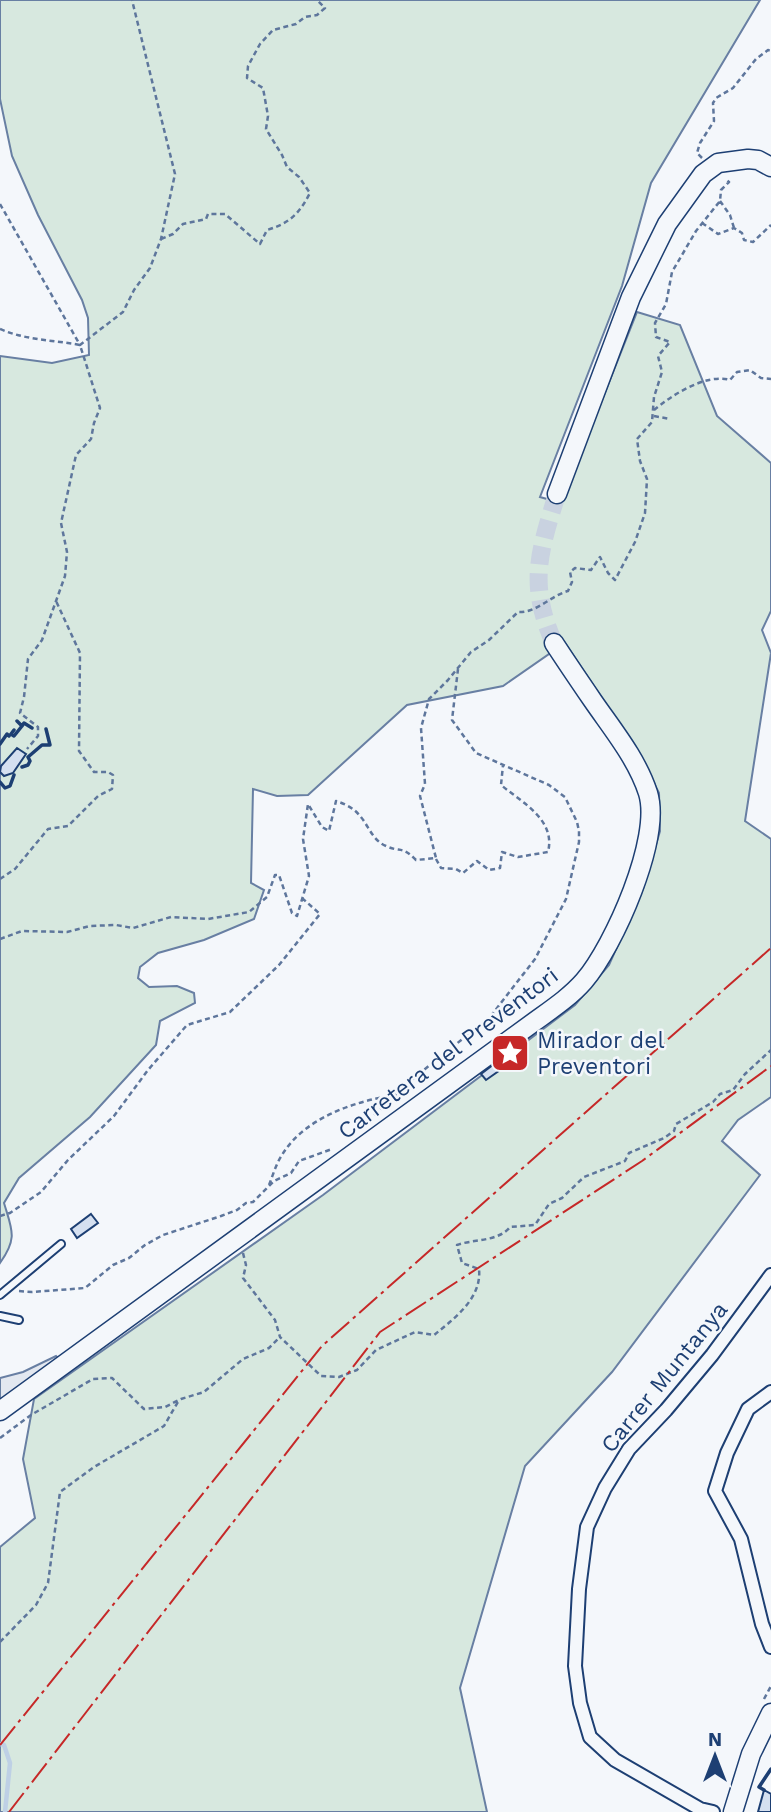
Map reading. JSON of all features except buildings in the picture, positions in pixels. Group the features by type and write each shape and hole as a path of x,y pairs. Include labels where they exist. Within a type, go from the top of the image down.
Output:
{"street":[{"path":"557,494 631,298 649,257 677,208 703,174 718,163 748,159 758,160 771,167"},
{"name":"Carretera del Preventori","path":"0,1411 562,1002 585,980 607,945 642,863 650,829 650,806 634,763 554,643"},
{"name":"Carrer Muntanya","path":"713,1812 700,1809 615,1760 590,1737 580,1703 575,1666 579,1590 587,1527 611,1478 629,1449 712,1355 771,1275"},
{"path":"771,1392 748,1409 727,1453 715,1491 741,1539 762,1624 771,1647"},
{"path":"733,1812 751,1754 771,1713"}],"lane":[{"path":"0,1295 61,1244"},
{"path":"0,1316 19,1320"}],"path":[{"path":"0,329 19,338 48,338 80,345 123,312 134,290 150,268 161,239 175,174 132,0"},
{"path":"161,239 173,234 183,224 205,219 208,214 225,214 260,244 267,230 285,225 303,208 310,193 299,177 287,167 266,129 268,116 263,88 247,78 248,66 260,44 273,30 317,15 325,8 317,0"},
{"path":"503,765 501,785 547,824 551,840 548,852 518,857 502,852 500,868 489,870 478,861 463,873 456,869 441,868 436,859 420,796 425,784 421,728 429,699 471,652 489,640 518,612 529,612 556,594 568,591 572,582 570,572 575,568 591,570 600,557 615,580 635,542 645,513 647,479 640,461 637,439 652,422 654,397 662,372 658,356 670,342 656,337 655,323 666,304 672,272 702,223 720,201 721,190 729,182 697,153 714,121 713,103 723,92 733,88 756,59 768,50 771,51"},
{"path":"720,201 730,215 734,228 742,233 744,240 753,242 771,225"},
{"path":"0,204 80,345 100,408 91,439 76,455 64,506 61,523 67,552 65,576 42,640 28,659 20,713 38,727 38,736 27,749"},
{"path":"702,223 718,234 734,228"},
{"path":"654,410 675,393 720,377 730,380 737,372 750,370 761,378 771,379"},
{"path":"653,416 670,419"},
{"path":"0,878 15,869 48,829 68,826 98,796 112,789 114,782 113,775 108,772 94,772 79,751 80,653 56,601"},
{"path":"269,1188 282,1154 301,1132 344,1109 376,1098 395,1095 490,1017 535,959 566,899 579,842 578,822 565,797 549,785 476,753 452,720 458,669"},
{"path":"0,939 22,931 66,932 90,926 116,925 133,928 171,917 208,919 248,912 267,897 275,875 279,875 292,913 297,916 309,876 303,839 308,804 322,827 329,831 336,801 349,806 361,817 369,832 386,846 405,849 416,860 436,859"},
{"path":"0,1216 10,1213 41,1192 68,1160 114,1116 148,1070 187,1025 230,1012 279,965 320,914 302,898"},
{"path":"237,1240 246,1265 243,1278 275,1320 280,1337 321,1376 339,1377 357,1370 376,1350 394,1341 415,1332 434,1335 469,1303 480,1283 479,1269 462,1263 457,1245 506,1232 510,1227 535,1225 549,1204 562,1198 584,1177 625,1161 629,1153 664,1138 674,1131 676,1124 683,1119 713,1102 720,1094 733,1090 745,1074 771,1051"},
{"path":"356,1133 362,1126"},
{"path":"7,1289 32,1292 85,1288 113,1265 129,1258 163,1235 253,1202 274,1181 291,1173 299,1161 340,1144"},
{"path":"0,1438 31,1415 93,1379 112,1378 144,1409 166,1408 181,1399 204,1392 243,1359 269,1348 280,1337"},
{"path":"0,1642 36,1605 48,1583 60,1492 94,1467 164,1426 181,1399"}],"shaded area":[{"path":"0,0 760,0 651,183 622,286 540,497 561,503 637,312 680,325 717,416 771,463 771,611 762,630 771,653 745,821 771,839 771,1097 738,1120 722,1141 760,1175 612,1372 525,1466 460,1688 487,1812 0,1812 0,1547 35,1518 23,1459 34,1399 323,1195 575,1005 609,965 643,889 660,831 659,793 638,752 565,643 503,686 407,705 308,795 277,796 253,789 251,883 264,890 254,919 204,940 158,953 140,967 138,978 149,987 177,986 194,993 195,1003 160,1021 156,1045 90,1117 19,1178 4,1203 12,1234 9,1247 0,1263 0,356 52,363 89,355 88,318 82,300 38,215 12,156 0,99"},
{"path":"56,1356 60,1360 0,1404 0,1378 23,1372"}],"waterway":[{"path":"0,1744 4,1745 10,1763 5,1812"}],"tunnel":[{"path":"554,643 541,603 539,568 545,534 557,494"}],"wall":[{"path":"17,721 22,726 24,723 32,728"},
{"path":"14,730 11,734 14,736 22,726"},
{"path":"22,767 28,765 28,757 42,745 50,745 46,729"},
{"path":"0,744 7,734 9,736"},
{"path":"0,782 5,788 10,786 14,775"},
{"path":"764,1790 759,1787 771,1769"}],"power":[{"path":"0,1745 322,1346 771,948"},
{"path":"9,1812 380,1332 642,1161 771,1066"}],"place":[{"name":"Mirador del Preventori","path":"510,1053"}]}
